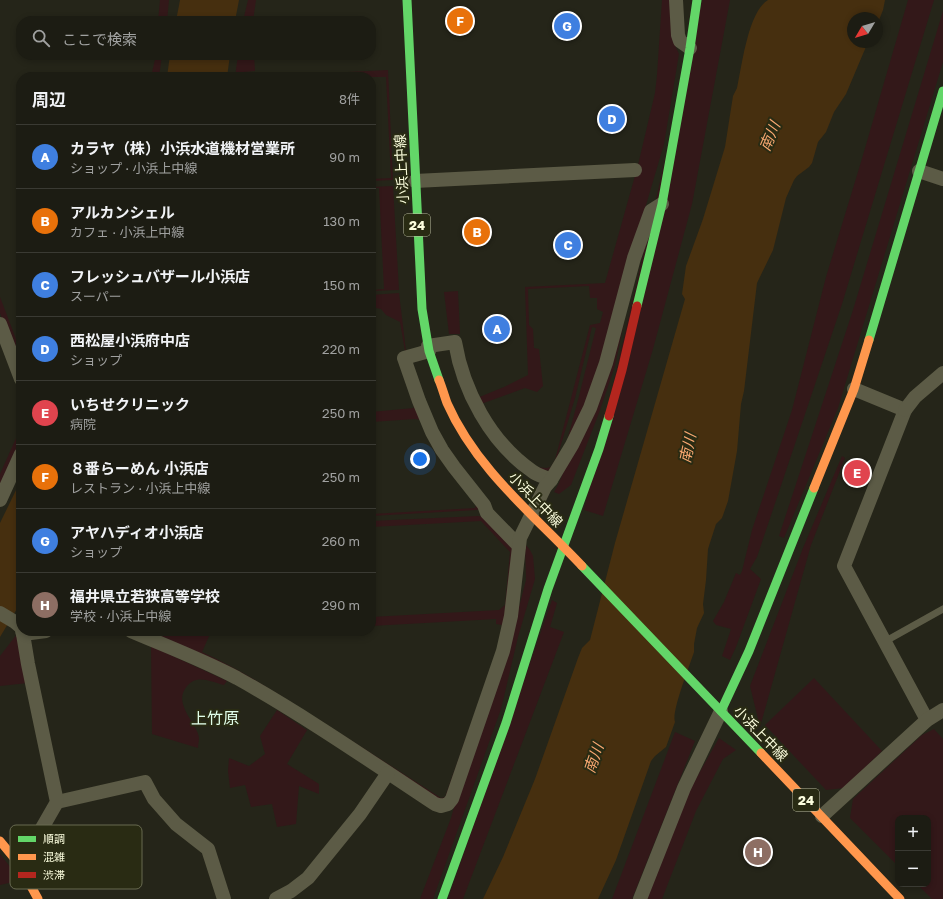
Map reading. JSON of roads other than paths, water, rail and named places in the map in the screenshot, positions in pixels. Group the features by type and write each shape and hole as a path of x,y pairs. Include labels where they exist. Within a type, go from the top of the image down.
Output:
{"street":[{"name":"小浜上中線","path":"407,0 422,302 429,349 447,403 468,441 498,480 722,711 900,899"},
{"path":"676,0 678,35 680,41 690,48"},
{"path":"442,899 506,723 566,549 599,449 624,363 662,204 690,48 697,0"},
{"path":"640,899 684,788 722,711 749,650 854,389 943,91"},
{"path":"415,180 635,170"},
{"path":"919,171 943,179"},
{"path":"143,636 204,661 236,678 275,700 441,806 448,804 452,799 503,651 511,616 520,538 545,487 551,480 572,445 590,408 606,363 636,251 651,210 662,204"},
{"path":"0,324 16,366"},
{"path":"519,546 487,513 484,505 454,467 430,427 416,395 404,358 455,342 468,388 485,419 503,445 533,471 551,480"},
{"path":"927,720 844,566 905,410 915,397 943,373"},
{"path":"854,389 905,410"},
{"path":"0,500 16,465"},
{"path":"0,613 16,625"},
{"path":"22,636 56,802 43,825"},
{"path":"822,816 927,720 943,710"},
{"path":"276,899 291,891 308,878 360,814 388,773"},
{"path":"56,802 145,782 154,799 176,824 208,849 224,899"},
{"path":"0,841 10,853"},
{"path":"33,889 38,899"}],"lane":[{"path":"884,642 943,609"}],"water":[{"path":"180,0 239,0 236,16 177,16"},
{"name":"南川","path":"768,0 885,0 882,12 847,12 847,48 865,48 846,94 834,112 826,132 818,142 812,163 794,180 786,198 773,250 757,283 744,391 741,404 737,451 728,501 722,518 716,524 708,549 703,604 704,613 697,628 694,652 678,699 675,722 666,747 651,761 616,860 598,899 483,899 503,857 535,779 582,648 590,640 615,543 685,299 682,294 686,266 703,219 725,147 733,96 737,88 747,40 755,16 761,6"},
{"path":"169,60 229,60 228,72 168,72"},
{"path":"16,490 16,610 0,637 0,523"}],"place":[{"name":"８番らーめん 小浜店","path":"460,21"},
{"name":"アヤハディオ小浜店","path":"567,26"},
{"name":"西松屋小浜府中店","path":"612,119"},
{"name":"アルカンシェル","path":"477,232"},
{"name":"フレッシュバザール小浜店","path":"568,245"},
{"name":"カラヤ（株）小浜水道機材営業所","path":"497,329"},
{"name":"いちせクリニック","path":"857,473"},
{"name":"福井県立若狭高等学校","path":"758,852"}],"district":[{"name":"上竹原","path":"215,718"}]}
